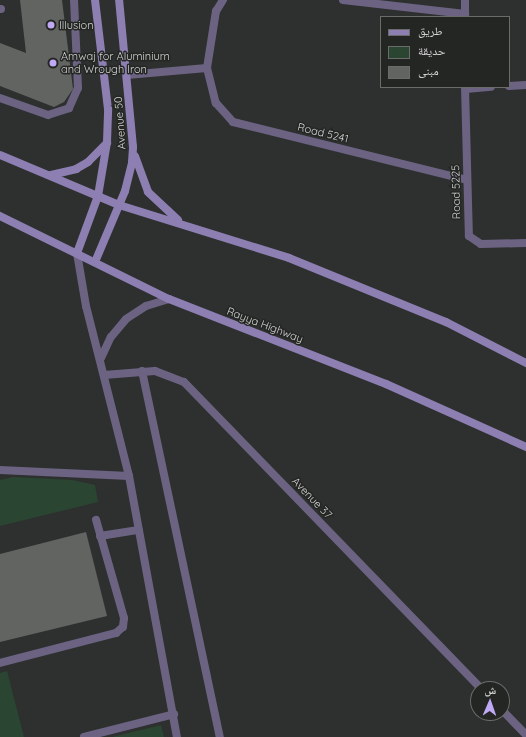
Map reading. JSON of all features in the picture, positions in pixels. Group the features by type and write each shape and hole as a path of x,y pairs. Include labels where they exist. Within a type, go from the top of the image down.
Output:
{"main road":[{"name":"Avenue 50","path":"77,253 98,196 107,142 108,109 95,0"},
{"name":"Avenue 50","path":"95,262 130,177 134,147 119,0"},
{"path":"50,175 76,169 88,162 107,142"},
{"path":"134,147 138,168 148,192 170,216 198,230"},
{"path":"0,155 50,175 119,206 289,258 414,308 526,363"},
{"name":"Rayya Highway","path":"0,216 169,299 386,384 526,446"}],"street":[{"path":"0,98 48,115 69,108 78,88 74,0"},
{"name":"Road 5241","path":"223,0 216,11 207,68 216,103 233,122 467,180"},
{"path":"343,0 465,15 465,0"},
{"path":"127,75 207,68"},
{"path":"510,86 526,85"},
{"name":"Road 5225","path":"466,88 468,229 474,242 526,243"},
{"path":"77,253 86,306 101,358 129,476 174,714 177,737"},
{"path":"101,358 111,336 126,319 146,306 169,299"},
{"path":"142,371 220,737"},
{"name":"Avenue 37","path":"104,375 142,371 168,374 195,392 474,681"},
{"path":"0,470 129,476"},
{"path":"0,663 120,631 124,618 96,520"},
{"path":"100,536 139,530"},
{"path":"84,737 174,714"},
{"path":"510,718 526,735"}],"green space":[{"path":"13,477 72,480 95,485 98,502 0,526 0,480"},
{"path":"7,671 24,737 0,737 0,673"},
{"path":"161,725 164,737 112,737"}],"building":[{"path":"20,0 62,0 73,89 64,102 54,107 0,86 0,43 26,53"},
{"path":"86,532 107,616 0,642 0,554"}],"place":[{"name":"Illusion","path":"51,25"},
{"name":"Amwaj for Aluminium and Wrough Iron","path":"53,63"}]}
